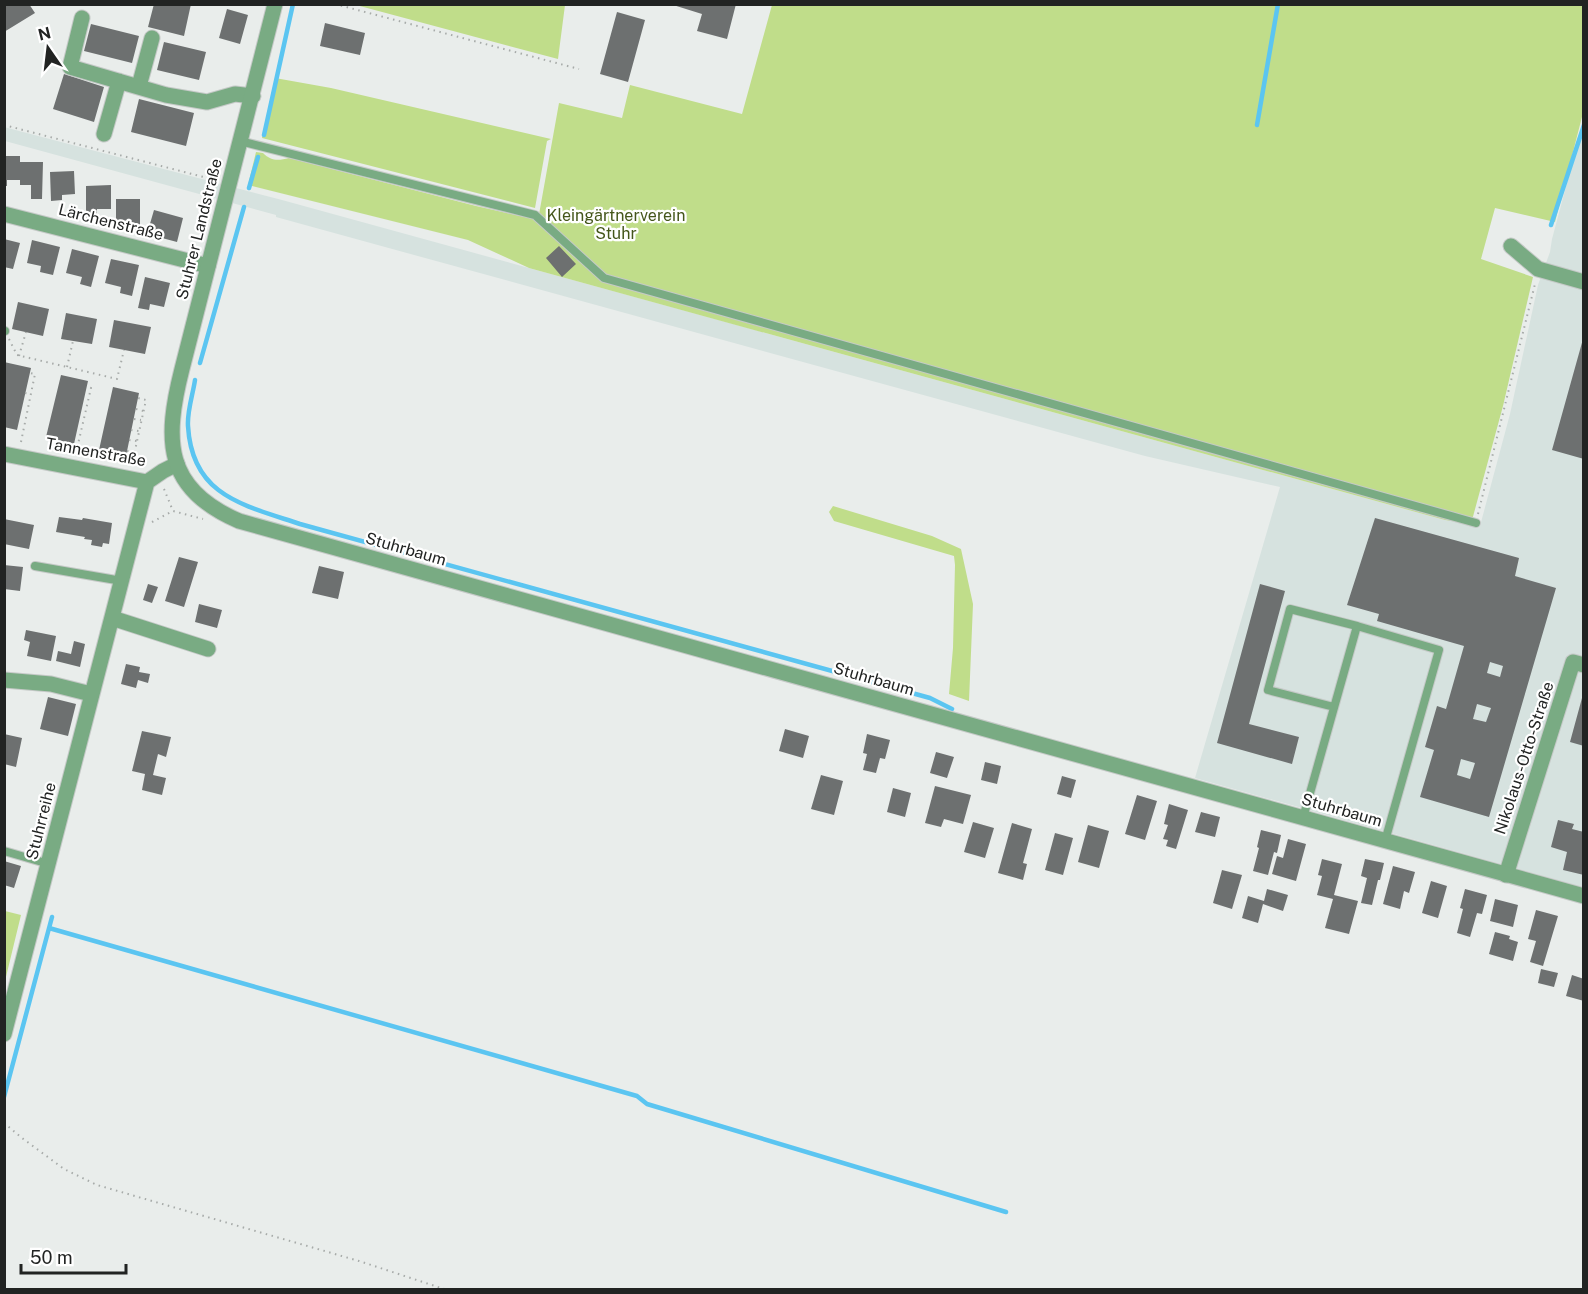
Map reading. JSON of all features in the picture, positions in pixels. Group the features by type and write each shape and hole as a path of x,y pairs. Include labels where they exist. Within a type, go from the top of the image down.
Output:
{"street":[{"name":"Stuhrer Landstraße","path":"177,464 171,430 173,408 275,4"},
{"path":"82,18 70,67 166,95 207,102 235,94 252,96"},
{"path":"139,86 152,38"},
{"path":"104,134 119,81"},
{"name":"Lärchenstraße","path":"4,214 208,266"},
{"path":"1511,246 1538,269 1584,282"},
{"name":"Tannenstraße","path":"11,455 128,478 152,478 177,464"},
{"name":"Stuhrbaum","path":"177,464 188,487 206,504 221,514 239,521 1584,896"},
{"name":"Stuhrreihe","path":"4,1034 134,531 152,478"},
{"path":"112,618 208,649"},
{"name":"Nikolaus-Otto-Straße","path":"1506,875 1574,662 1584,665"},
{"path":"4,680 51,684 91,693"}],"lane":[{"path":"240,141 535,215 604,278 1476,523"},
{"path":"34,566 122,581"},
{"path":"1334,707 1268,690 1290,609 1440,650 1385,841"},
{"path":"1303,818 1357,627"},
{"path":"4,851 49,864"}],"path":[{"path":"335,4 579,69"},
{"path":"4,125 229,184"},
{"path":"1476,523 1538,269"},
{"path":"5,331 19,356 117,379 124,350"},
{"path":"19,356 26,332"},
{"path":"67,367 73,341"},
{"path":"11,455 27,415 35,374 30,373"},
{"path":"27,383 33,385"},
{"path":"73,468 92,388 87,387"},
{"path":"25,393 31,394"},
{"path":"84,397 89,398"},
{"path":"128,478 146,400 138,398"},
{"path":"23,404 29,405"},
{"path":"82,407 87,408"},
{"path":"136,409 143,411"},
{"path":"21,414 27,415"},
{"path":"80,418 84,419"},
{"path":"134,419 141,420"},
{"path":"18,425 24,426"},
{"path":"77,428 82,429"},
{"path":"131,430 139,431"},
{"path":"75,438 80,439"},
{"path":"129,440 137,441"},
{"path":"127,451 134,452"},
{"path":"152,478 173,511 219,524 221,514"},
{"path":"134,531 173,511"},
{"path":"4,1122 64,1169 96,1185 359,1261 447,1290"}],"shaded area":[{"path":"1583,123 1583,887 1195,778 1280,487 1145,456 5,141 4,127 282,200 1445,520 1480,526 1510,414 1538,285 1550,252"}],"green space":[{"path":"565,4 558,59 356,5"},
{"name":"Kleingärtnerverein Stuhr","path":"772,5 1583,5 1583,113 1555,222 1495,208 1481,259 1533,277 1503,406 1471,524 1445,520 529,268 468,240 248,185 256,152 275,160 289,158 538,220 559,103 622,118 630,85 742,114"},
{"path":"275,78 331,88 551,139 547,141 535,208 262,138"},
{"path":"833,506 932,536 961,549 973,604 969,701 949,694 953,648 954,556 834,521 829,512"},
{"path":"4,911 21,915 5,981"}],"building":[{"path":"6,4 29,4 35,13 4,32"},
{"path":"154,4 191,4 184,36 148,27"},
{"path":"670,4 736,4 727,39 697,31 702,14"},
{"path":"227,9 248,15 240,44 219,38"},
{"path":"617,12 645,20 628,82 600,74"},
{"path":"325,23 365,33 360,55 320,46"},
{"path":"91,24 139,36 132,63 84,51"},
{"path":"164,42 206,52 199,80 157,70"},
{"path":"64,74 104,87 94,122 53,109"},
{"path":"139,99 194,113 186,146 131,132"},
{"path":"4,156 20,156 20,162 43,162 42,199 31,199 31,185 20,185 20,180 7,180 7,186 4,186"},
{"path":"74,171 75,194 62,195 62,200 51,201 50,172"},
{"path":"111,185 111,209 97,209 97,217 86,218 86,186"},
{"path":"116,199 140,199 140,230 128,230 128,222 116,222"},
{"path":"154,210 183,218 177,242 147,234"},
{"path":"4,239 20,243 13,269 4,267"},
{"path":"32,240 60,247 53,275 40,272 41,266 27,263"},
{"path":"559,246 576,264 562,277 546,258"},
{"path":"72,249 99,256 91,287 80,284 82,277 66,273"},
{"path":"111,259 139,265 132,296 120,293 121,287 105,283"},
{"path":"145,277 170,283 164,307 150,304 149,310 138,308"},
{"path":"18,302 49,309 43,336 12,329"},
{"path":"66,313 97,319 92,344 61,339"},
{"path":"114,320 151,327 145,354 109,347"},
{"path":"1584,339 1584,459 1552,450"},
{"path":"4,362 31,368 17,430 4,427"},
{"path":"61,375 88,381 74,444 46,437"},
{"path":"113,387 139,393 126,456 99,450"},
{"path":"59,517 112,523 109,544 103,543 102,547 91,545 92,540 84,539 85,537 56,532"},
{"path":"1375,518 1519,558 1515,576 1556,588 1489,817 1420,797 1434,750 1425,747 1437,706 1446,709 1464,646 1377,621 1379,614 1347,605","holes":["1490,662 1503,666 1500,677 1487,673","1477,704 1491,708 1486,722 1473,719","1461,759 1475,763 1470,779 1457,775"]},
{"path":"4,519 34,525 29,549 4,544"},
{"path":"179,557 198,562 184,607 165,601"},
{"path":"4,565 23,567 20,591 4,589"},
{"path":"319,566 344,572 338,599 312,593"},
{"path":"148,584 158,587 152,603 143,600"},
{"path":"1260,584 1285,591 1249,724 1299,737 1292,764 1217,743"},
{"path":"199,604 222,610 217,628 195,622"},
{"path":"26,630 56,636 51,661 27,656 30,642 24,640"},
{"path":"74,641 85,644 80,667 56,661 58,651 71,654"},
{"path":"126,664 140,667 139,672 150,674 148,683 138,680 136,688 121,684"},
{"path":"48,697 76,704 68,736 40,729"},
{"path":"1582,698 1584,699 1584,746 1570,742"},
{"path":"785,729 809,736 803,758 779,751"},
{"path":"142,731 171,737 166,757 158,754 153,775 166,778 162,795 142,790 145,774 132,771"},
{"path":"4,734 22,738 16,767 4,764"},
{"path":"867,734 890,740 885,759 880,758 876,773 863,770 867,754 863,753"},
{"path":"936,752 954,757 947,778 930,773"},
{"path":"985,762 1001,766 997,784 981,780"},
{"path":"821,775 843,781 834,815 811,809"},
{"path":"1062,776 1076,780 1071,798 1057,794"},
{"path":"935,786 971,795 963,824 944,819 941,827 925,823"},
{"path":"893,788 911,793 905,817 887,812"},
{"path":"1137,795 1157,801 1145,840 1125,834"},
{"path":"1169,804 1188,810 1176,849 1166,846 1168,840 1163,839 1168,825 1164,824"},
{"path":"1201,812 1220,817 1215,837 1195,832"},
{"path":"1558,820 1574,824 1572,829 1584,832 1584,875 1563,870 1567,852 1551,847"},
{"path":"973,822 994,828 985,858 964,852"},
{"path":"1012,823 1032,829 1023,863 1027,864 1023,880 998,873"},
{"path":"1088,825 1109,831 1099,868 1078,862"},
{"path":"1261,830 1281,835 1268,875 1253,871"},
{"path":"1055,833 1073,838 1063,875 1045,870"},
{"path":"1288,839 1306,844 1296,881 1272,874 1277,856 1283,858"},
{"path":"1322,859 1342,864 1334,895 1358,901 1349,934 1325,928 1333,899 1317,895 1322,876 1318,875"},
{"path":"1365,859 1384,863 1372,905 1361,903 1367,878 1361,876"},
{"path":"4,861 21,866 14,888 4,885"},
{"path":"1393,866 1415,872 1409,893 1404,891 1400,909 1383,904"},
{"path":"1222,870 1242,875 1232,909 1213,903"},
{"path":"1431,881 1447,886 1438,918 1422,913"},
{"path":"1267,889 1288,895 1283,911 1263,904 1258,923 1242,918 1248,896 1264,901"},
{"path":"1465,889 1487,895 1482,914 1477,913 1470,937 1457,933"},
{"path":"1495,899 1518,905 1513,927 1490,921"},
{"path":"1536,910 1558,916 1543,966 1530,962 1536,941 1528,939"},
{"path":"1495,932 1510,936 1509,939 1518,942 1513,961 1489,954"},
{"path":"1541,969 1558,973 1554,987 1538,983"},
{"path":"1572,975 1584,979 1584,1001 1566,996"}],"waterway":[{"path":"264,135 293,4"},
{"path":"1257,125 1278,4"},
{"path":"1551,225 1584,125"},
{"path":"249,188 258,157"},
{"path":"200,363 244,207"},
{"path":"195,380 188,426 192,450 199,468 210,483 224,494 259,511 930,698 952,709"},
{"path":"4,1097 52,917"},
{"path":"49,928 637,1096 647,1104 1006,1212"}]}
